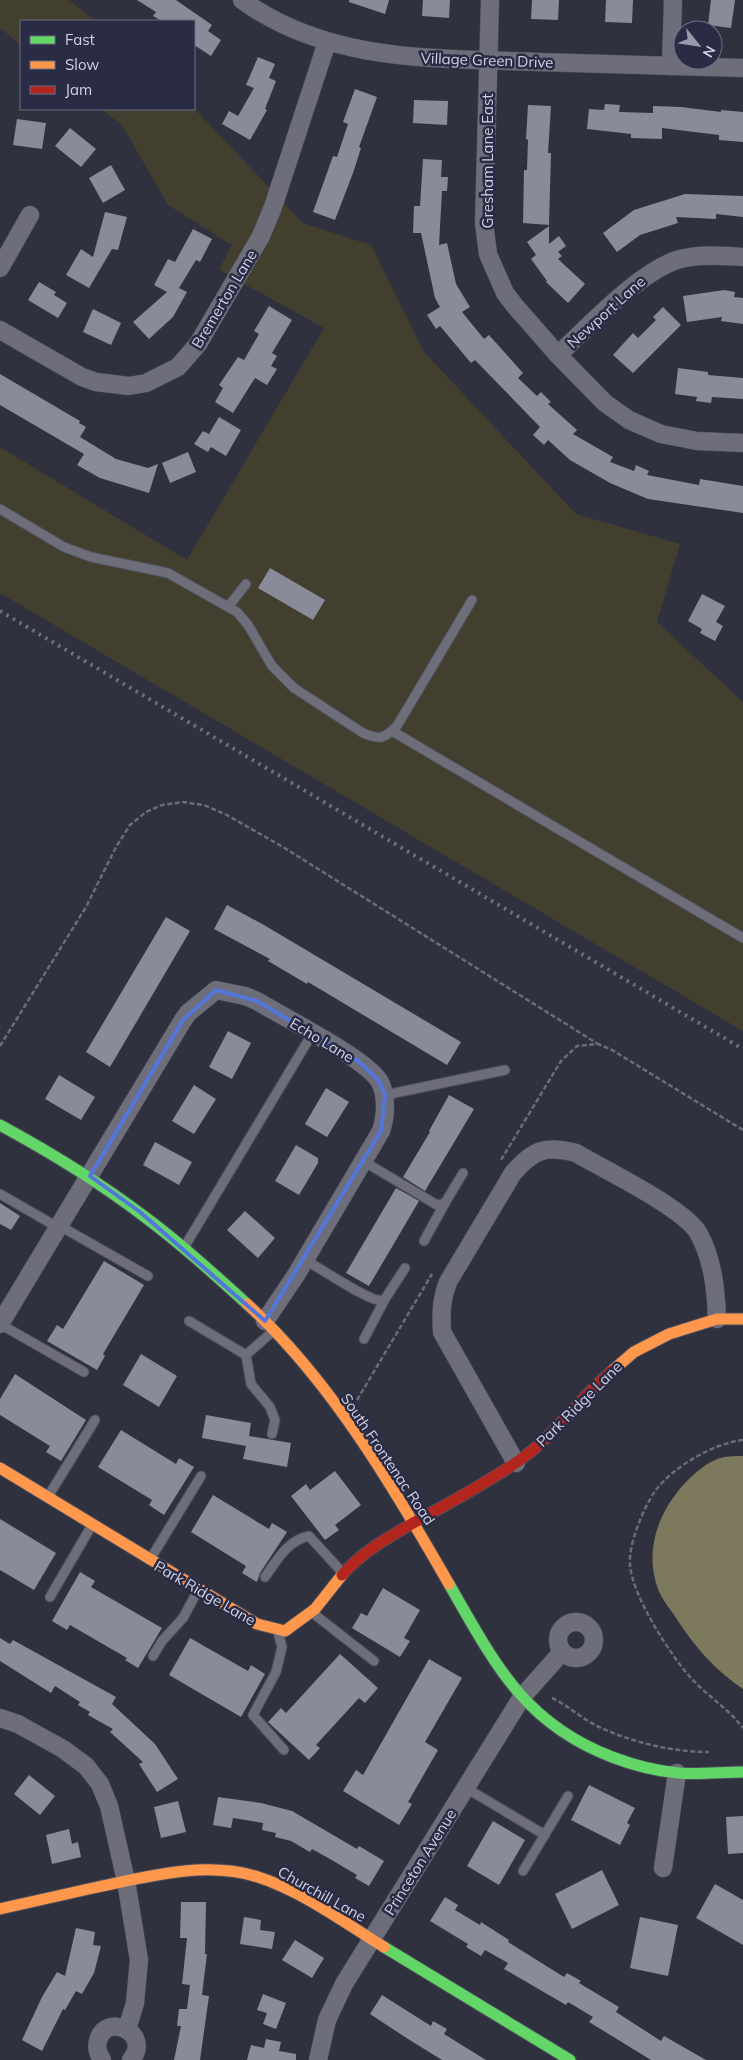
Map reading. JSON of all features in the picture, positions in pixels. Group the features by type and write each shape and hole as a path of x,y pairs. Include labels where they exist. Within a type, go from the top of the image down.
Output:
{"street":[{"name":"Village Green Drive","path":"243,0 267,16 294,30 327,42 397,56 743,68"},
{"name":"Gresham Lane East","path":"490,0 484,203 488,254 506,292 515,306 558,355 605,403 629,420 648,430 681,439 743,442"},
{"path":"671,66 673,0"},
{"name":"Bremerton Lane","path":"0,330 82,377 96,382 129,386 146,383 178,367 198,344 261,236 273,207 327,42"},
{"path":"0,268 30,214"},
{"name":"Newport Lane","path":"558,355 638,281 654,271 684,258 743,257"},
{"name":"Echo Lane","path":"90,1176 183,1020 188,1013 216,990 245,996 257,1001 369,1069 379,1081 385,1095"},
{"path":"269,1326 383,1124 385,1095"},
{"name":"South Frontenac Road","path":"0,1125 90,1176 140,1212 184,1247 269,1326 349,1424 400,1499 502,1675 541,1717 592,1748 633,1764 677,1773 743,1772"},
{"path":"516,1463 445,1340 442,1332 441,1309 442,1298 448,1282 513,1173 526,1158 541,1151 559,1149 576,1152 684,1217 698,1233 711,1262 716,1288 717,1319"},
{"path":"0,1324 90,1176"},
{"name":"Park Ridge Lane","path":"0,1468 251,1622 285,1631 312,1612 343,1573 366,1552 390,1535 516,1463 544,1442 601,1380 634,1352 669,1334 717,1319 743,1319"},
{"name":"Princeton Avenue","path":"318,2060 322,2038 334,2003 372,1939 522,1696 562,1652"},
{"path":"0,1718 18,1724 64,1749 86,1766 100,1784 109,1806 126,1881 139,1960 135,2003 127,2029"},
{"path":"664,1868 677,1773"},
{"name":"Churchill Lane","path":"0,1909 126,1881 194,1870 236,1871 259,1877 290,1890 570,2060"},
{"path":"102,2060 98,2055 96,2046 98,2038 102,2032 110,2027 118,2026 127,2029 134,2036 136,2053 131,2060"}],"lane":[{"path":"0,509 64,547 91,557 168,573 237,612 248,625 272,666 294,688 363,733 375,738 387,736 392,731 472,600"},
{"path":"228,607 246,584"},
{"path":"392,731 743,938"},
{"path":"184,1247 312,1034"},
{"path":"385,1095 505,1070"},
{"path":"363,1161 432,1203 437,1205 444,1203"},
{"path":"424,1241 444,1203 463,1173"},
{"path":"0,1194 148,1276"},
{"path":"305,1260 376,1300 385,1299"},
{"path":"364,1339 385,1299 405,1268"},
{"path":"189,1320 246,1355"},
{"path":"0,1324 84,1372"},
{"path":"269,1326 246,1355 251,1384 270,1407 275,1420 272,1434"},
{"path":"48,1497 95,1420"},
{"path":"150,1560 201,1476"},
{"path":"50,1596 92,1525"},
{"path":"265,1576 288,1546 300,1538 309,1536 343,1573"},
{"path":"153,1656 162,1641 183,1618 199,1590"},
{"path":"312,1612 374,1661"},
{"path":"277,1629 282,1647 276,1672 253,1715 284,1750"},
{"path":"466,1788 545,1835"},
{"path":"524,1871 568,1796"}],"path":[{"path":"0,1046 86,907 116,847 130,825 146,812 162,805 183,802 204,805 225,814 283,847 598,1044"},
{"path":"743,1440 732,1441 694,1458 664,1479 648,1501 639,1523 629,1564 636,1591 660,1635 690,1678 736,1718 743,1728"}],"highlighted area":[{"path":"216,990 257,1001 358,1061 379,1081 385,1095 381,1131 265,1321 140,1212 90,1176 183,1020"}],"shaded area":[{"path":"0,0 69,0 95,20 20,20 20,44 0,28"},
{"path":"195,109 303,223 371,245 424,352 576,514 680,544 657,622 743,702 743,1031 0,593 0,447 187,560 324,328 219,270 232,245 168,205 122,125 103,110"},
{"path":"743,1456 743,1689 715,1667 699,1650 665,1601 658,1589 654,1576 653,1550 655,1537 664,1512 679,1490 693,1475 717,1459"}],"building":[{"path":"137,0 176,0 212,25 208,31 221,40 211,56 195,46 195,20 160,20 153,16 156,12"},
{"path":"349,0 389,0 385,14 349,2"},
{"path":"423,0 450,0 449,18 422,16"},
{"path":"532,0 559,0 558,20 531,19"},
{"path":"606,0 633,0 632,23 605,22"},
{"path":"711,0 735,0 731,28 723,27 723,20 709,20"},
{"path":"258,57 275,64 269,78 276,81 265,109 267,110 250,140 222,124 229,111 238,116 254,88 246,85"},
{"path":"355,89 377,97 359,147 361,148 353,173 335,220 313,212 333,156 337,157 348,124 343,122"},
{"path":"414,100 448,101 447,125 413,123"},
{"path":"605,104 620,105 619,112 653,113 653,106 743,112 743,142 719,140 719,135 662,128 662,139 631,138 631,134 587,129 589,109 604,110"},
{"path":"528,105 551,106 548,153 551,153 549,225 523,223 524,170 527,170"},
{"path":"17,119 46,123 42,149 13,145"},
{"path":"70,128 96,149 81,167 55,146"},
{"path":"423,159 442,160 441,177 448,177 447,191 442,191 439,245 447,243 456,284 470,307 462,312 484,339 489,335 523,373 518,378 537,396 541,392 551,402 548,404 577,430 573,434 613,457 610,462 634,471 636,465 649,471 647,475 699,485 700,479 743,486 743,513 648,499 610,483 570,460 548,440 544,445 533,435 540,427 475,360 471,363 440,326 436,329 427,315 440,307 435,298 421,233 413,233 414,206 420,206"},
{"path":"111,165 125,190 103,203 89,178"},
{"path":"685,194 743,196 743,217 716,214 716,219 676,217 678,223 640,235 617,252 603,233 634,210"},
{"path":"105,212 127,217 118,250 112,249 89,288 66,275 81,249 93,257"},
{"path":"549,226 549,244 559,236 566,246 558,252 562,256 558,259 585,284 568,303 546,282 531,259 536,255 527,242"},
{"path":"193,229 212,239 200,262 196,260 179,288 187,292 173,317 149,339 133,322 167,292 154,285 168,259 175,262"},
{"path":"39,282 56,292 54,295 67,303 58,318 28,300"},
{"path":"724,290 735,292 734,297 743,298 743,324 721,321 722,317 687,322 683,296"},
{"path":"269,306 292,320 272,353 277,356 271,366 277,369 267,385 255,378 233,413 215,402 223,388 219,385 238,357 244,360 259,334 254,331"},
{"path":"663,307 681,325 633,373 613,355 633,333 638,338 656,320 653,317"},
{"path":"93,309 121,323 111,345 83,332"},
{"path":"678,368 708,372 708,375 743,378 743,399 712,397 711,403 696,401 697,397 675,394"},
{"path":"0,374 80,421 79,423 86,427 80,437 116,459 148,468 158,464 149,493 100,478 77,465 84,454 0,405"},
{"path":"219,417 241,430 226,456 211,447 208,452 194,444 203,431 209,434"},
{"path":"188,452 196,472 170,483 162,463"},
{"path":"270,568 325,600 313,620 258,588"},
{"path":"702,594 725,606 716,622 723,626 715,641 700,633 702,629 688,621"},
{"path":"227,905 461,1042 447,1065 308,982 307,984 268,961 270,959 214,929"},
{"path":"166,917 190,931 110,1067 86,1052"},
{"path":"228,1031 251,1043 232,1079 209,1067"},
{"path":"59,1075 95,1097 81,1120 45,1099"},
{"path":"194,1085 216,1099 194,1134 172,1121"},
{"path":"326,1088 349,1102 327,1137 305,1124"},
{"path":"449,1095 474,1109 425,1191 403,1177 430,1132"},
{"path":"155,1142 192,1162 179,1185 143,1165"},
{"path":"296,1145 318,1158 318,1163 299,1195 275,1181"},
{"path":"396,1188 419,1201 369,1286 346,1273"},
{"path":"0,1203 20,1216 11,1230 0,1224"},
{"path":"245,1211 275,1238 258,1258 227,1230"},
{"path":"104,1261 144,1285 103,1354 105,1356 97,1370 47,1341 57,1325 63,1329"},
{"path":"141,1354 177,1376 159,1407 123,1385"},
{"path":"15,1374 86,1420 61,1461 46,1452 50,1446 0,1415 0,1399"},
{"path":"206,1415 251,1423 249,1436 291,1443 287,1467 243,1459 246,1446 202,1438"},
{"path":"121,1430 176,1464 179,1458 194,1467 164,1515 149,1505 152,1500 98,1467"},
{"path":"335,1471 361,1505 335,1525 339,1530 325,1540 291,1496 306,1484 310,1490"},
{"path":"213,1495 269,1529 272,1523 287,1532 260,1573 257,1582 242,1573 246,1566 191,1532"},
{"path":"0,1519 56,1553 34,1590 0,1570"},
{"path":"80,1572 95,1581 91,1587 162,1628 138,1668 125,1660 127,1658 70,1625 67,1630 52,1621"},
{"path":"383,1588 420,1610 404,1638 410,1641 400,1657 352,1628 361,1613 367,1616"},
{"path":"0,1638 10,1644 13,1640 116,1697 112,1704 155,1744 178,1779 157,1792 139,1764 143,1762 110,1732 113,1729 88,1715 90,1712 78,1705 80,1702 55,1686 51,1693 0,1661"},
{"path":"190,1638 248,1671 251,1665 265,1674 241,1717 169,1675"},
{"path":"340,1654 378,1688 365,1703 359,1698 316,1745 320,1748 309,1760 268,1722 281,1708 286,1713"},
{"path":"429,1659 462,1678 425,1742 438,1750 408,1802 412,1804 399,1825 343,1791 356,1770 363,1775"},
{"path":"29,1775 55,1796 40,1815 14,1794"},
{"path":"589,1785 635,1808 627,1823 630,1825 620,1845 571,1820"},
{"path":"218,1797 261,1803 292,1811 357,1849 359,1846 384,1861 369,1886 355,1878 357,1875 312,1849 310,1852 291,1841 275,1837 276,1833 262,1830 263,1823 233,1818 231,1828 213,1825"},
{"path":"178,1801 186,1832 161,1838 154,1807"},
{"path":"743,1816 743,1853 728,1854 726,1817"},
{"path":"493,1821 525,1840 499,1885 467,1866"},
{"path":"69,1829 72,1844 78,1842 81,1857 52,1864 46,1835"},
{"path":"602,1870 619,1905 572,1929 555,1894"},
{"path":"715,1884 743,1900 743,1945 696,1918"},
{"path":"445,1897 458,1905 455,1910 480,1925 481,1922 509,1940 508,1942 564,1977 567,1973 581,1981 579,1983 619,2007 616,2012 661,2041 664,2036 706,2060 651,2060 589,2022 593,2017 568,2002 566,2005 504,1969 508,1963 485,1950 481,1956 466,1947 468,1944 430,1921"},
{"path":"181,1902 206,1902 205,1954 207,1954 202,1995 209,1996 200,2060 174,2060 181,2026 177,2026 179,2009 187,2009 190,1985 182,1984 187,1938 180,1938"},
{"path":"244,1917 261,1920 260,1930 275,1932 272,1949 240,1944"},
{"path":"640,1917 678,1925 668,1976 630,1968"},
{"path":"76,1928 95,1932 93,1945 101,1946 94,1973 82,1994 76,1991 65,2010 63,2009 42,2051 22,2040 42,1997 57,1972 65,1976"},
{"path":"295,1940 324,1958 312,1978 282,1960"},
{"path":"263,1994 286,2003 276,2029 263,2024 267,2013 257,2010"},
{"path":"382,1995 431,2026 433,2021 447,2029 444,2034 486,2060 442,2060 408,2039 370,2014"},
{"path":"266,2039 281,2042 279,2051 296,2054 296,2060 247,2060 251,2045 264,2048"}],"railway":[{"path":"0,611 743,1049"}],"traffic: fast":[{"path":"0,1125 74,1168 128,1204 184,1248 247,1304"},
{"path":"449,1584 481,1639 514,1687 533,1708 555,1727 581,1743 628,1763 686,1774 743,1772"},
{"path":"384,1947 570,2060"}],"traffic: slow":[{"path":"247,1304 306,1366 333,1400 383,1473 449,1584"},
{"path":"612,1371 634,1352 669,1334 717,1319 743,1319"},
{"path":"0,1468 257,1624 285,1631 315,1609 342,1575"},
{"path":"0,1909 154,1875 196,1870 238,1872 258,1877 291,1890 384,1947"}],"traffic: jam":[{"path":"342,1575 350,1566 377,1545 517,1462 543,1441 612,1371"}]}
